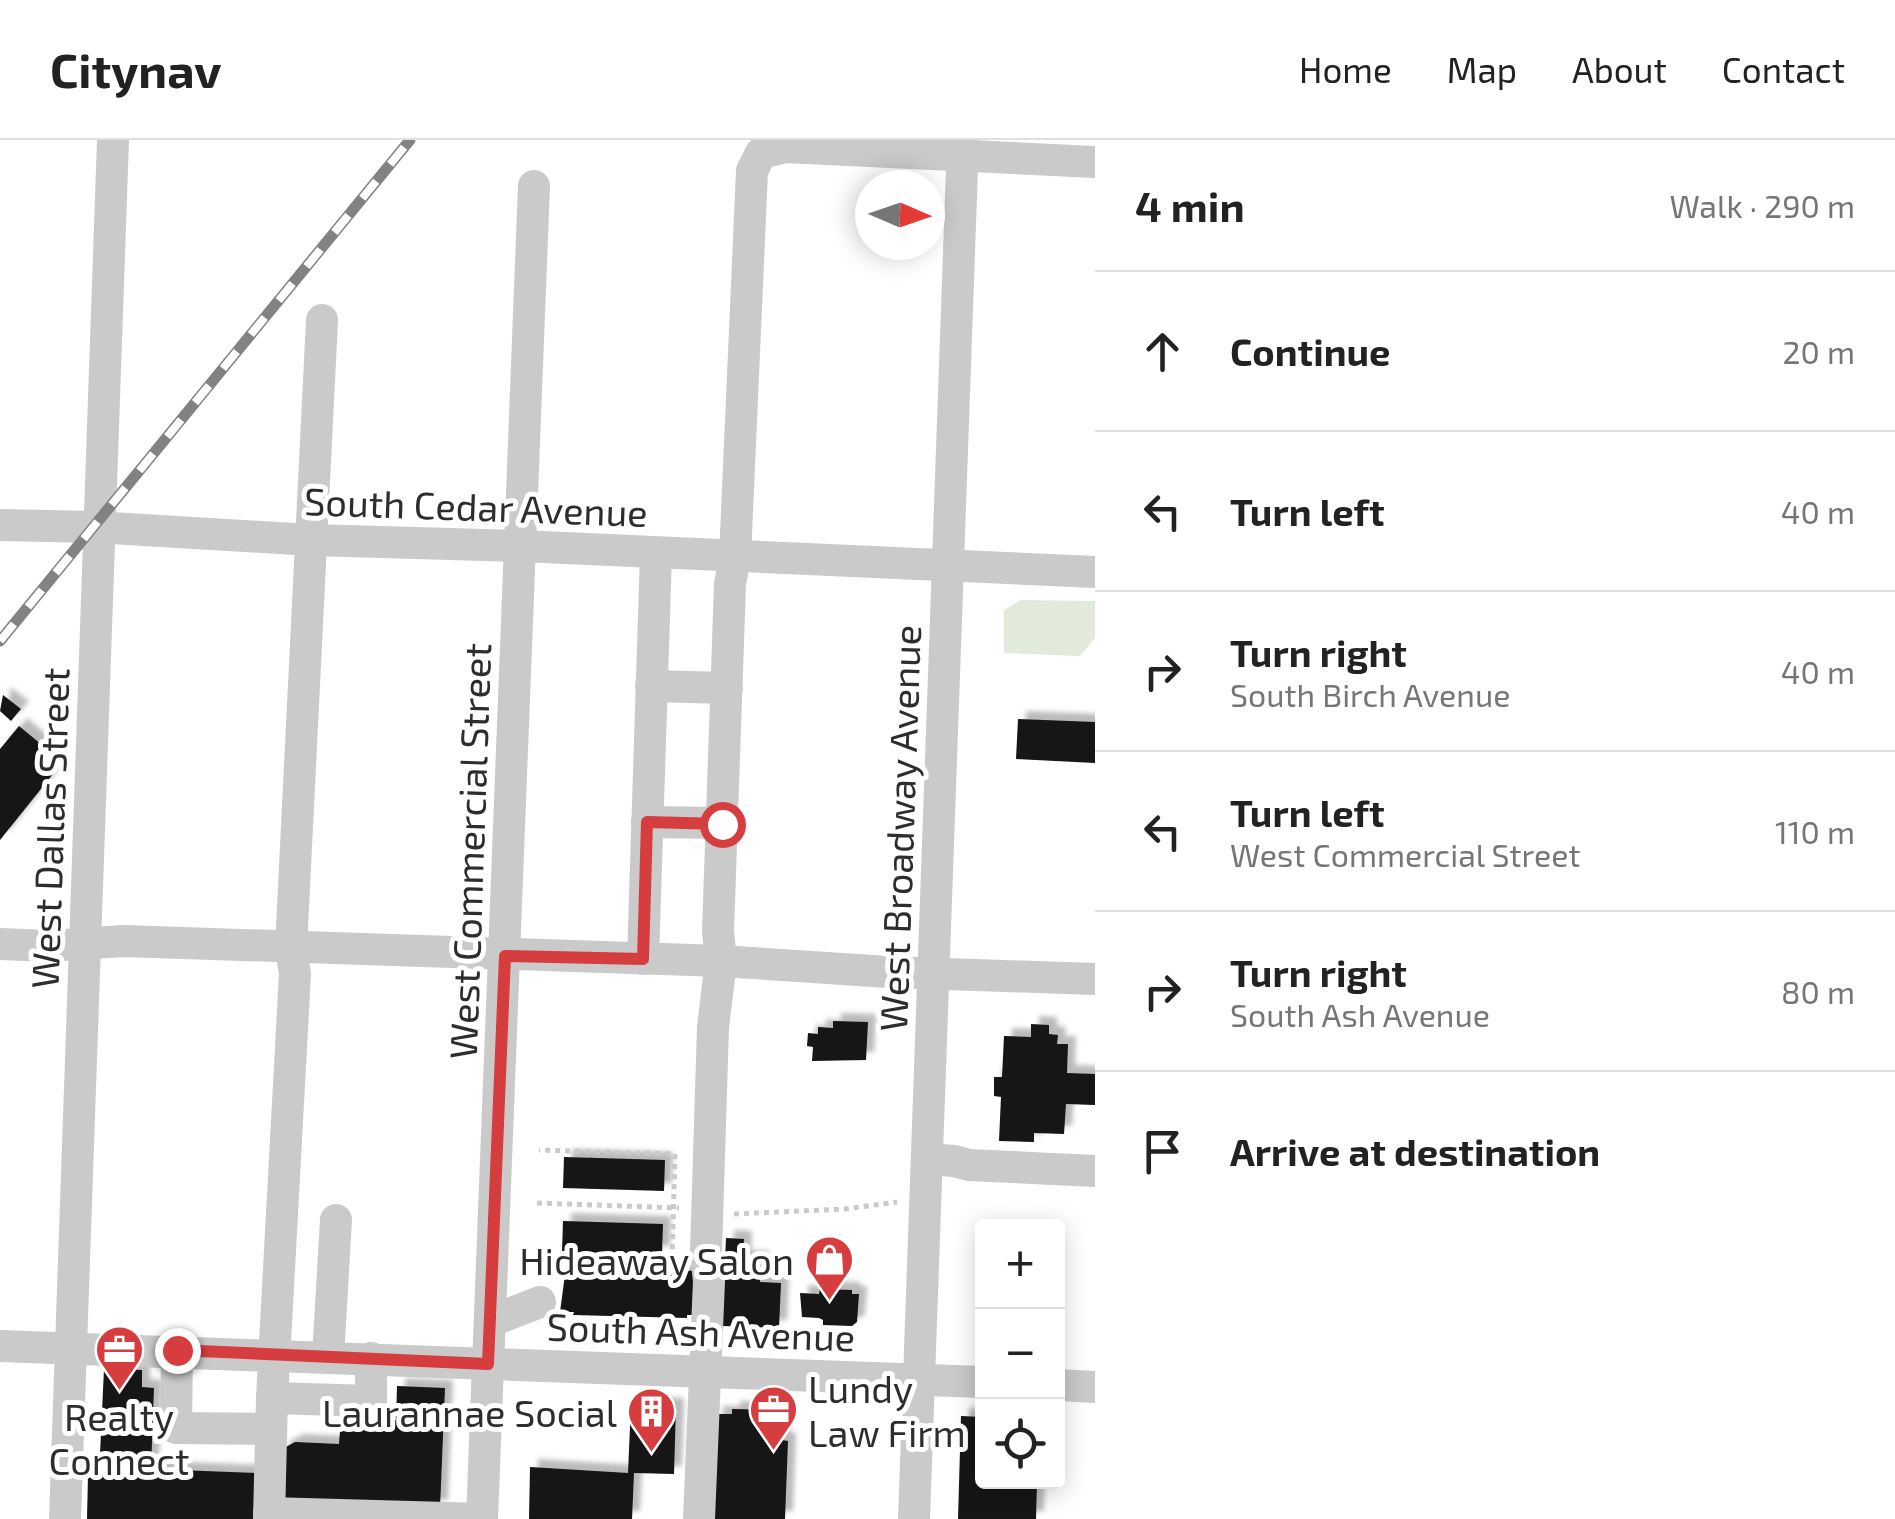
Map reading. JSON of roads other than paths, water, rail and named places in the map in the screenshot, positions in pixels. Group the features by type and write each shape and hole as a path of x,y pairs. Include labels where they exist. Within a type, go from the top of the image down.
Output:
{"street":[{"name":"West Dallas Street","path":"65,1519 114,140"},
{"path":"699,1519 709,1281 706,1252 713,1027 721,961 718,931 730,584 736,557 752,170 761,154 786,147 963,148 1095,162"},
{"name":"West Broadway Avenue","path":"914,1519 963,148"},
{"name":"West Commercial Street","path":"482,1519 534,186"},
{"path":"322,320 291,948 295,974 269,1516 482,1519"},
{"name":"South Cedar Avenue","path":"0,526 1095,572"},
{"path":"643,959 656,554"},
{"path":"652,686 727,688"},
{"path":"647,822 722,824"},
{"path":"0,944 48,946 86,942 721,961 1095,979"},
{"path":"927,1159 954,1160 969,1166 1095,1171"},
{"path":"328,1357 336,1220"},
{"path":"491,1321 540,1302"},
{"name":"South Ash Avenue","path":"0,1346 975,1382"},
{"path":"177,1350 176,1428 371,1400 371,1358"},
{"path":"1065,1385 1095,1387"}],"railway":[{"path":"0,641 410,140"}],"place":[{"name":"Hideaway Salon","path":"829,1302"},
{"name":"Realty Connect","path":"119,1392"},
{"name":"Lundy Law Firm","path":"773,1452"},
{"name":"Laurannae Social","path":"652,1454"}]}
